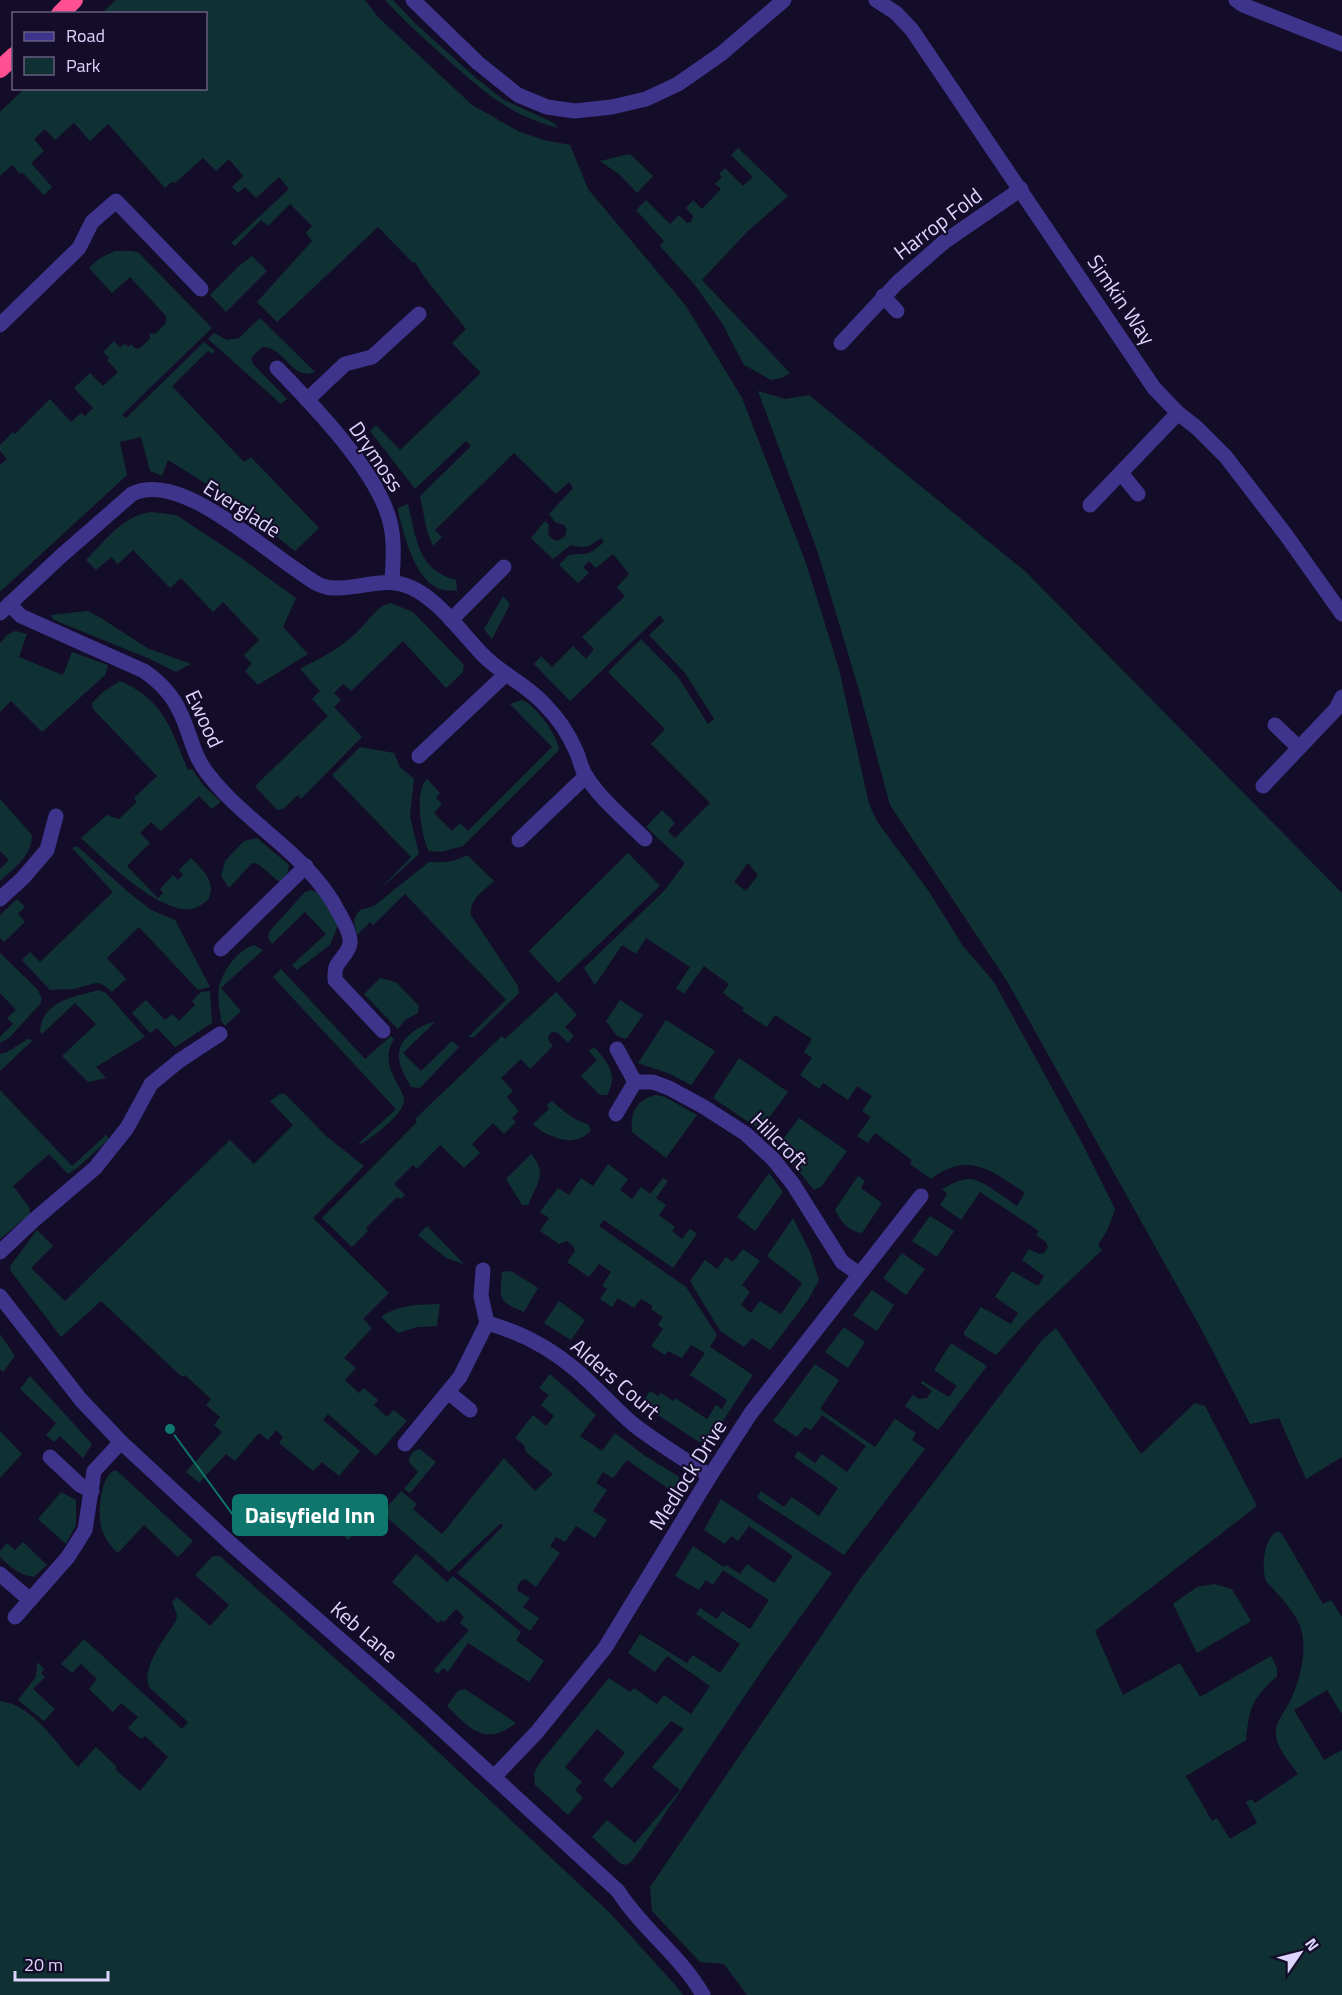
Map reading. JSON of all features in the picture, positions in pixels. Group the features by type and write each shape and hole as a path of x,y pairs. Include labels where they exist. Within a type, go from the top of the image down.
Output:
{"highway":[{"path":"62,12 74,0"},
{"path":"0,69 12,58"}],"street":[{"path":"413,0 478,63 518,95 547,106 576,111 612,107 646,99 678,84 722,54 784,0"},
{"name":"Simkin Way","path":"876,0 896,13 912,30 1154,387 1178,413 1226,457 1286,535 1342,614"},
{"path":"1236,0 1243,5 1342,44"},
{"name":"Harrop Fold","path":"841,343 883,296 944,242 1021,189"},
{"path":"0,325 79,248 92,222 116,201 201,289"},
{"path":"883,296 897,311"},
{"path":"307,400 345,364 372,357 419,314"},
{"name":"Drymoss","path":"277,368 354,456 382,500 390,521 393,539 393,582"},
{"path":"1090,505 1178,413"},
{"path":"1121,473 1138,494"},
{"name":"Everglade","path":"5,608 132,494 140,490 151,489 178,495 199,503 235,525 290,566 324,587 393,582 408,585 420,591 485,657 534,693 556,719 576,750 586,776 604,799 645,839"},
{"path":"451,620 504,567"},
{"name":"Ewood","path":"5,608 144,671 169,692 181,712 194,748 206,772 242,812 306,866 322,885 339,914 350,942 346,954 336,967 335,980 383,1031"},
{"path":"419,756 506,674"},
{"path":"1263,786 1336,709 1342,698"},
{"path":"1275,725 1299,748"},
{"path":"519,840 586,776"},
{"path":"0,899 23,878 47,850 56,816"},
{"path":"221,949 306,866"},
{"path":"0,1252 95,1168 127,1128 151,1084 179,1061 220,1034"},
{"path":"616,1114 635,1082 617,1049"},
{"name":"Hillcroft","path":"635,1082 653,1082 669,1088 704,1107 751,1138 773,1159 793,1184 842,1262 859,1274"},
{"name":"Medlock Drive","path":"494,1778 537,1732 605,1648 751,1413 921,1196"},
{"path":"405,1444 460,1377 487,1323 482,1296 483,1270"},
{"name":"Keb Lane","path":"0,1296 81,1400 121,1442 230,1543 394,1686 618,1891 693,1977 703,1995"},
{"name":"Alders Court","path":"487,1323 529,1338 562,1359 652,1439 710,1476"},
{"path":"449,1393 470,1410"},
{"path":"15,1617 68,1557 85,1530 94,1471 121,1442"},
{"path":"50,1457 80,1485 92,1491"},
{"path":"0,1574 30,1600"}],"green space":[{"path":"116,0 365,0 378,17 472,105 520,132 570,145 588,189 686,306 742,398 806,563 839,669 869,804 878,823 928,890 963,946 994,982 1081,1141 1115,1209 1108,1229 1098,1245 1102,1250 1028,1320 996,1355 964,1335 964,1332 981,1307 1011,1324 1018,1313 995,1297 1012,1271 1038,1286 1044,1276 1022,1260 1029,1249 1039,1254 1044,1253 1048,1247 1046,1242 1036,1235 1039,1231 980,1192 961,1220 940,1205 947,1194 942,1189 955,1182 975,1180 1017,1206 1025,1193 990,1171 968,1165 957,1166 931,1179 910,1164 912,1160 875,1133 868,1143 857,1136 871,1117 862,1111 872,1096 857,1086 848,1100 823,1083 819,1089 800,1075 812,1058 804,1052 812,1039 775,1015 767,1027 742,1011 744,1008 723,993 729,984 704,966 684,994 676,988 690,967 646,938 636,954 622,945 595,985 584,968 664,891 685,863 646,827 662,810 675,823 668,831 675,838 710,803 651,744 665,729 608,672 641,639 678,677 708,724 714,719 685,673 649,635 664,621 660,615 570,701 534,664 541,656 552,667 573,646 586,659 594,649 582,637 625,596 617,587 629,574 613,554 596,568 589,561 583,567 589,573 578,583 559,565 569,555 593,550 604,542 601,538 588,546 571,545 553,559 531,538 545,521 549,525 548,534 552,539 558,541 565,536 567,530 564,525 555,522 549,514 573,488 569,482 556,494 514,453 435,530 442,537 433,546 427,531 420,496 471,446 466,441 415,489 370,431 376,425 400,450 481,373 452,343 466,329 415,262 413,263 378,227 277,322 257,302 312,241 306,233 312,226 290,204 268,226 261,220 235,246 231,243 289,189 279,177 256,198 245,187 238,193 232,187 243,176 229,159 216,171 203,158 175,183 172,182 165,188 108,124 90,141 74,123 55,140 45,129 34,139 44,151 31,163 52,187 44,195 12,165 0,176 0,112 23,90 207,90 207,12 103,12","holes":["748,863 758,875 746,891 734,882"]},
{"path":"385,0 393,0 416,24 504,100 554,123 558,128 526,117 486,93 424,39"},
{"path":"738,148 788,196 747,232 702,280 790,373 782,378 771,380 744,365 722,323 694,284 660,246 664,241 636,210 646,200 670,224 679,215 687,223 691,222 693,216 686,208 693,200 702,209 721,189 715,184 722,177 719,174 725,168 743,186 753,177 731,155"},
{"path":"630,154 653,176 637,193 620,175 600,161"},
{"path":"115,251 139,253 212,328 122,415 126,418 204,342 215,351 212,354 208,351 172,386 244,462 251,457 319,528 295,551 216,490 168,460 162,476 150,471 141,437 120,442 127,475 0,592 0,465 7,459 0,451 0,445 13,432 15,434 50,399 71,422 81,413 85,416 93,408 74,388 90,373 103,386 118,372 103,352 114,341 120,347 125,344 129,347 131,344 136,349 141,347 150,339 150,333 155,334 166,323 166,316 130,277 112,293 89,268 100,258"},
{"path":"252,256 267,271 226,312 210,295"},
{"path":"260,318 315,372 300,372 276,351 262,347 251,358 253,364 287,399 281,404 208,339 214,333 227,340 239,338"},
{"path":"758,391 785,399 809,395 1026,572 1342,893 1342,1457 1306,1479 1279,1418 1250,1424 1204,1334 1007,981 890,805 818,553"},
{"path":"408,504 420,551 433,569 456,580 457,591 443,590 433,586 418,568 407,545 398,511 398,508"},
{"path":"151,512 176,515 237,555 296,598 283,627 308,654 258,685 245,671 252,664 244,655 259,640 223,602 213,612 181,578 170,588 133,550 118,564 111,557 96,570 86,560 108,537 131,518"},
{"path":"503,596 510,604 492,639 484,629"},
{"path":"391,603 413,612 464,665 463,672 446,688 403,641 351,691 343,684 334,693 341,700 334,707 362,737 301,799 298,795 283,809 277,810 255,786 328,716 312,699 320,691 300,669 345,642 378,609"},
{"path":"88,611 147,648 191,664 176,672 54,620 50,615"},
{"path":"15,631 27,634 19,657 63,675 72,652 108,665 105,675 42,732 11,701 0,712 0,643 7,635"},
{"path":"120,681 147,697 156,707 171,729 188,770 192,769 203,785 221,802 212,809 199,796 161,831 151,822 140,833 150,843 127,866 158,898 163,893 160,889 173,875 178,880 183,875 179,870 191,858 207,877 211,888 208,900 192,909 164,903 148,894 81,838 107,815 119,819 137,802 134,798 157,776 93,709 92,703 103,692"},
{"path":"522,700 533,708 545,722 555,737 559,750 463,846 441,852 429,851 420,814 421,793 427,779 440,793 436,798 442,804 434,813 452,831 460,823 468,831 552,747 510,704"},
{"path":"360,747 394,753 400,767 414,779 410,816 419,854 379,890 411,857 332,775"},
{"path":"0,799 32,835 26,855 0,881 0,869 9,860 0,851"},
{"path":"257,838 289,865 287,875 282,881 278,881 258,864 252,863 229,888 221,876 225,861 244,841"},
{"path":"77,846 151,910 175,920 210,987 198,990 139,927 107,958 126,979 112,992 102,984 96,983 74,989 50,990 22,960 30,952 40,962 113,892 72,848"},
{"path":"628,853 660,886 558,983 529,951"},
{"path":"467,855 494,881 474,900 471,915 518,986 519,993 474,1037 468,1037 506,1000 405,894 373,925 370,922 357,935 354,922 360,910 374,906 429,862 449,861"},
{"path":"311,890 320,893 338,925 330,945 297,970 292,965 326,934 305,912 272,944 268,938 269,932 305,892"},
{"path":"17,899 25,907 18,914 25,922 4,942 0,938 0,915"},
{"path":"254,945 263,950 221,988 241,1011 225,1026 221,1021 219,1004 218,992 221,981 227,968 237,956"},
{"path":"0,953 37,989 42,998 40,1004 9,1038 0,1043 0,1037 13,1024 7,1018 16,1010 0,993"},
{"path":"281,969 365,1059 391,1036 394,1039 388,1058 393,1075 404,1096 403,1106 388,1124 363,1143 358,1144 396,1109 273,977"},
{"path":"380,978 396,982 419,1006 418,1013 405,1020 398,1029 364,994"},
{"path":"99,990 106,993 145,1037 96,1067 106,1078 88,1082 62,1056 96,1024 75,1003 42,1034 40,1031 42,1021 53,1006 70,998"},
{"path":"210,991 212,1023 175,1047 157,1028 150,1033 132,1013 146,1000 165,1020 173,1014 179,1021 195,1005 192,1001 201,992"},
{"path":"556,992 577,1015 565,1027 574,1036 568,1043 558,1033 552,1032 548,1036 553,1046 530,1069 521,1059 501,1078 513,1091 507,1097 519,1111 512,1118 516,1122 504,1134 493,1123 472,1144 480,1153 464,1168 440,1145 417,1169 413,1165 394,1184 405,1195 401,1199 397,1197 366,1228 368,1231 352,1247 322,1218 417,1122 415,1119 502,1036 505,1039"},
{"path":"620,1000 643,1015 626,1039 617,1036 606,1021"},
{"path":"666,1020 715,1051 691,1085 668,1073 638,1063"},
{"path":"435,1022 403,1053 421,1071 452,1041 459,1047 420,1088 411,1087 400,1064 400,1049 411,1033"},
{"path":"28,1039 33,1040 0,1071 0,1054"},
{"path":"594,1047 607,1063 612,1075 607,1095 600,1095 581,1076 597,1060 589,1051"},
{"path":"739,1058 788,1092 760,1130 713,1098"},
{"path":"0,1090 72,1166 106,1135 109,1139 68,1174 49,1154 13,1186 29,1207 30,1214 0,1239"},
{"path":"280,1094 285,1094 326,1136 364,1166 313,1218 389,1293 363,1319 372,1328 344,1358 356,1368 345,1380 359,1393 364,1388 378,1400 374,1405 387,1417 394,1410 407,1421 376,1456 328,1414 323,1420 360,1451 339,1476 322,1462 313,1471 279,1443 283,1437 276,1430 268,1440 259,1433 235,1461 226,1454 199,1483 186,1472 222,1432 214,1425 220,1417 206,1405 211,1399 185,1375 182,1377 101,1301 61,1337 10,1270 11,1265 37,1230 53,1246 31,1268 65,1301 230,1140 254,1164 293,1125 270,1101"},
{"path":"656,1095 665,1097 697,1115 666,1158 632,1132 633,1113 636,1108 644,1100"},
{"path":"552,1101 573,1118 588,1124 591,1130 585,1136 570,1140 554,1137 539,1129 533,1124 549,1109 547,1105"},
{"path":"799,1118 847,1151 821,1187 814,1190 778,1146"},
{"path":"531,1154 539,1167 539,1179 528,1205 522,1205 506,1179"},
{"path":"608,1164 628,1179 620,1190 632,1199 641,1187 650,1194 663,1178 668,1181 656,1198 666,1205 659,1215 675,1227 672,1231 682,1239 690,1229 697,1234 673,1268 604,1220 599,1226 686,1287 717,1335 710,1347 753,1375 711,1439 699,1442 641,1404 650,1391 658,1396 661,1393 673,1401 675,1398 707,1419 716,1405 722,1409 727,1400 690,1375 705,1353 691,1345 682,1358 668,1351 665,1355 651,1346 663,1329 658,1325 663,1317 651,1309 653,1306 641,1299 634,1308 618,1298 612,1307 600,1299 607,1289 602,1286 611,1272 599,1264 589,1277 567,1262 575,1251 573,1246 567,1241 559,1244 540,1231 549,1218 540,1212 558,1188 569,1195 581,1178 593,1186"},
{"path":"769,1173 783,1192 755,1231 737,1217"},
{"path":"858,1176 865,1181 861,1188 882,1203 862,1233 846,1225 835,1210"},
{"path":"930,1216 954,1231 937,1257 912,1241"},
{"path":"793,1218 810,1252 819,1280 808,1300 770,1350 752,1338 744,1347 720,1331 690,1281 705,1260 717,1269 726,1257 733,1262 743,1249 760,1261 742,1285 750,1292 741,1305 751,1313 760,1301 781,1314 802,1283 767,1256"},
{"path":"427,1226 464,1264 446,1258 418,1235"},
{"path":"902,1253 925,1269 906,1295 883,1278"},
{"path":"511,1271 538,1288 524,1312 509,1305 502,1298 502,1272"},
{"path":"872,1290 894,1305 877,1331 853,1315"},
{"path":"559,1301 585,1320 571,1340 544,1323"},
{"path":"440,1304 437,1326 417,1327 398,1333 381,1317 402,1307"},
{"path":"844,1327 865,1342 848,1368 825,1352"},
{"path":"1056,1328 1141,1454 1195,1403 1205,1406 1257,1506 1095,1631 1123,1695 1180,1663 1200,1697 1271,1656 1277,1668 1277,1676 1253,1704 1246,1740 1186,1776 1212,1821 1217,1818 1230,1839 1257,1823 1246,1802 1251,1799 1255,1803 1298,1774 1278,1745 1276,1730 1299,1678 1303,1657 1303,1638 1294,1614 1266,1581 1265,1553 1273,1534 1278,1531 1282,1534 1323,1604 1331,1600 1342,1617 1342,1712 1327,1690 1294,1710 1324,1760 1342,1750 1342,1995 747,1995 724,1964 700,1962 652,1911 650,1887 860,1579 1043,1339"},
{"path":"0,1334 15,1356 3,1372 0,1369"},
{"path":"951,1343 987,1366 938,1430 905,1406 913,1395 919,1399 927,1398 932,1391 921,1383 922,1381 949,1397 957,1386 934,1370"},
{"path":"815,1364 839,1380 820,1409 875,1447 895,1419 916,1433 912,1440 925,1449 844,1555 757,1498 761,1491 784,1507 792,1497 819,1516 838,1488 794,1457 798,1451 815,1463 822,1454 847,1472 866,1446 822,1415 811,1430 805,1427 797,1437 773,1421"},
{"path":"550,1374 596,1415 580,1436 602,1451 615,1433 645,1456 678,1476 681,1485 676,1494 627,1460 613,1478 603,1472 596,1483 607,1490 593,1511 607,1520 595,1538 576,1526 565,1542 556,1537 550,1546 560,1553 536,1587 525,1579 517,1586 518,1591 530,1598 523,1607 539,1618 530,1631 457,1573 503,1526 501,1523 449,1572 382,1513 401,1491 417,1504 413,1509 442,1534 504,1458 535,1491 553,1474 526,1452 524,1445 515,1438 533,1415 546,1426 554,1416 541,1405 549,1395 539,1388"},
{"path":"30,1376 92,1444 83,1458 60,1436 54,1442 46,1435 56,1423 20,1389"},
{"path":"0,1431 22,1454 0,1478"},
{"path":"420,1449 436,1462 410,1493 404,1489 418,1472 409,1459 413,1452"},
{"path":"116,1470 193,1541 178,1557 144,1525 118,1553 109,1543 101,1525 101,1500 107,1478"},
{"path":"61,1492 76,1500 76,1525 66,1544 38,1519"},
{"path":"348,1496 370,1515 348,1540 340,1532 349,1521 336,1510"},
{"path":"721,1499 832,1573 769,1660 641,1849 631,1862 621,1864 592,1837 607,1820 635,1843 680,1790 652,1767 684,1729 671,1721 612,1788 603,1780 625,1753 597,1729 565,1767 582,1782 575,1790 583,1798 568,1815 535,1785 534,1774 538,1765 609,1678 630,1692 634,1688 657,1704 664,1695 691,1714 710,1686 667,1656 655,1672 628,1653 640,1634 687,1663 693,1655 720,1673 740,1644 696,1614 700,1608 717,1619 722,1611 750,1629 769,1600 723,1570 713,1585 706,1580 699,1590 675,1576 693,1546 724,1567 726,1565 740,1574 747,1564 774,1583 793,1556 749,1526 738,1541 731,1536 725,1544 704,1530"},
{"path":"23,1542 47,1565 34,1577 20,1572 0,1557 0,1551 7,1543 15,1550"},
{"path":"416,1554 447,1582 453,1576 521,1632 516,1640 544,1661 529,1682 468,1643 448,1672 443,1668 438,1674 434,1670 469,1630 460,1623 464,1617 456,1609 444,1622 441,1620 438,1623 392,1582"},
{"path":"213,1556 220,1556 402,1718 610,1913 683,1995 0,1995 0,1701 12,1704 34,1718 78,1767 96,1747 117,1767 115,1769 140,1791 168,1757 145,1736 141,1739 128,1728 138,1717 121,1703 113,1712 89,1689 97,1679 81,1664 72,1673 61,1664 84,1639 182,1729 188,1722 151,1689 148,1674 150,1664 160,1644 176,1621 177,1615 172,1602 177,1597 210,1626 229,1605 195,1575"},
{"path":"1214,1584 1232,1589 1251,1621 1197,1653 1173,1604 1197,1587"},
{"path":"37,1662 44,1669 41,1673 45,1677 33,1689 55,1709 44,1721 18,1700 36,1677"},
{"path":"465,1689 516,1723 495,1734 478,1732 471,1728 447,1706 458,1691"}],"place":[{"name":"Daisyfield Inn","path":"170,1429"}]}
